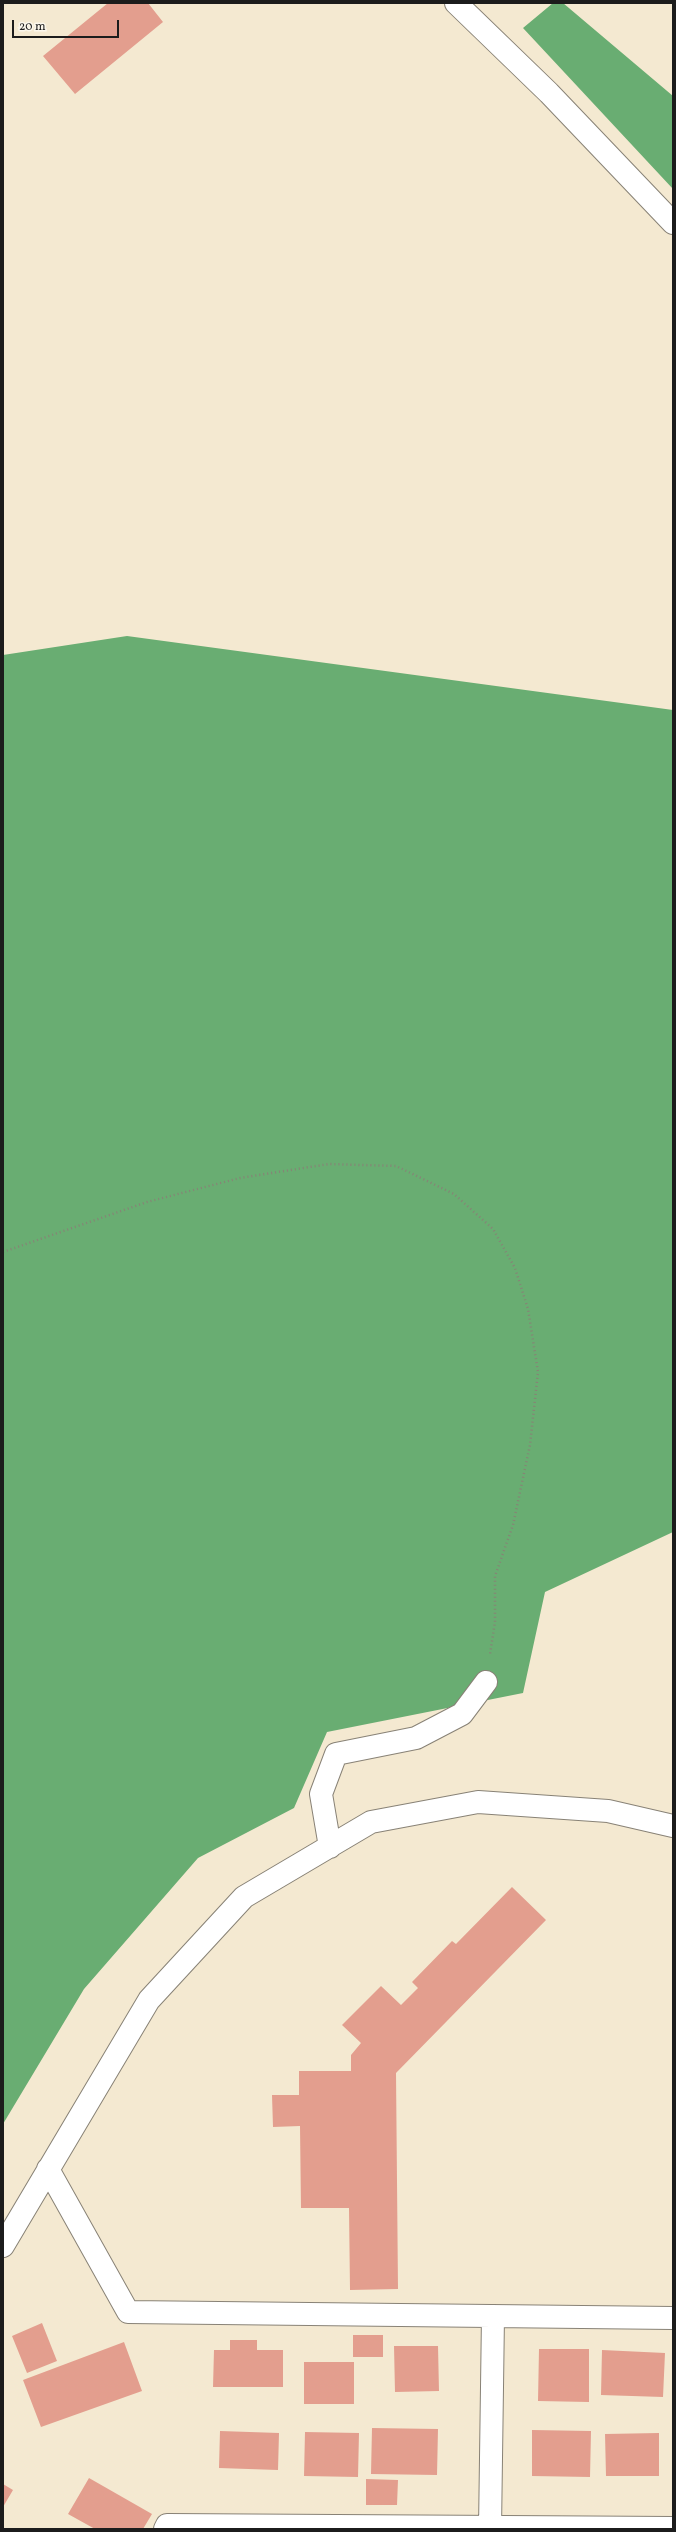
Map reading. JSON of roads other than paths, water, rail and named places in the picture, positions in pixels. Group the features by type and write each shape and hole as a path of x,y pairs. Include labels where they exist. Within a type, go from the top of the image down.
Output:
{"street":[{"path":"456,3 549,93 673,223"},
{"path":"330,1847 321,1794 336,1754 416,1738 462,1714 486,1682"},
{"path":"3,2246 149,2000 244,1897 371,1822 478,1802 608,1811 673,1826"},
{"path":"48,2169 128,2312 673,2318"},
{"path":"490,2528 493,2316"},
{"path":"165,2529 167,2525 673,2528"}]}
